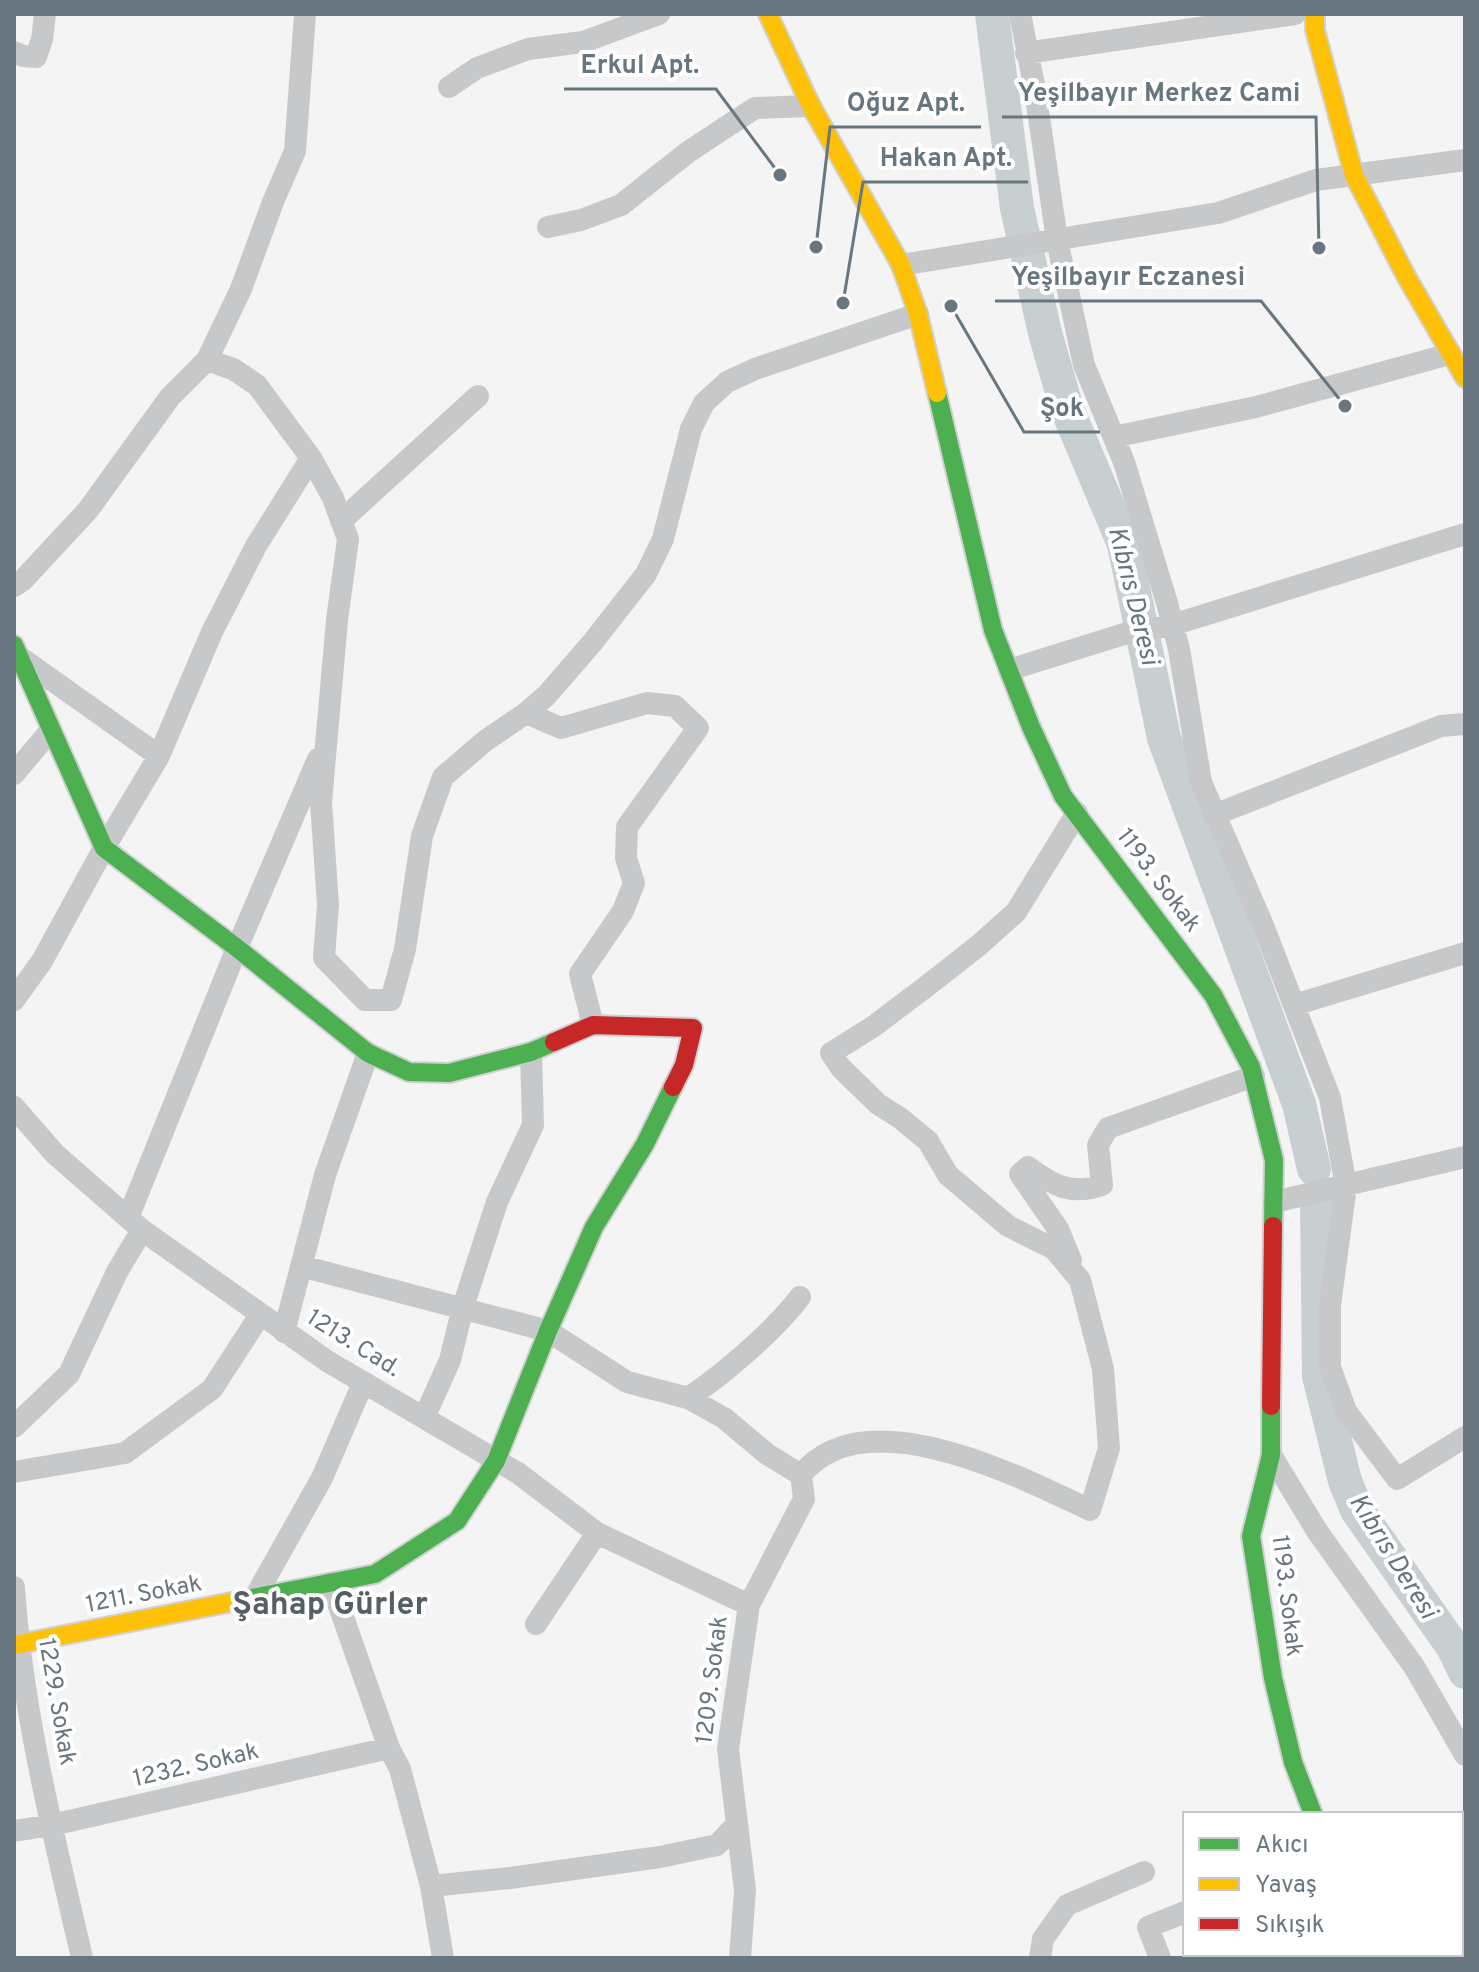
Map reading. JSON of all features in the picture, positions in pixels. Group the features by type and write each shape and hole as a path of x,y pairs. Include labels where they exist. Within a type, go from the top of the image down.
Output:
{"street":[{"path":"14,52 36,57 45,14"},
{"path":"14,586 88,510 170,397 207,360 241,289 295,151 305,14"},
{"path":"449,87 477,68 528,49 583,42 659,14"},
{"name":"1193. Sokak","path":"768,14 811,106 901,265 918,314 993,630 1049,768 1063,796 1213,995 1254,1076 1274,1160 1274,1202 1271,1455 1251,1536 1273,1678 1293,1762 1312,1812"},
{"path":"1020,14 1035,90 1057,240 1084,365 1124,462 1170,626 1201,782 1262,923 1330,1098 1346,1186 1330,1305 1330,1367 1346,1411 1397,1479 1465,1437"},
{"path":"1026,53 1295,14"},
{"path":"1315,14 1315,30 1354,175 1406,276 1465,378"},
{"path":"548,227 581,220 621,205 688,152 755,108 811,106"},
{"path":"901,265 1218,213 1316,180 1465,160"},
{"path":"207,360 233,369 257,385 311,458 333,498 348,539 337,620 321,802 328,905 324,958 365,1000 391,1000 405,949 422,836 443,777 546,696 646,574 663,539 691,429 704,403 727,382 755,369 918,314"},
{"path":"1114,437 1256,407 1450,354"},
{"path":"341,521 478,396"},
{"path":"14,1000 42,961 159,756 212,632 256,546 311,458"},
{"path":"1009,670 1124,634 1170,626 1465,534"},
{"path":"18,652 50,731 104,848 237,948 368,1053 409,1072 449,1073 531,1052 593,1025 580,974 623,911 634,883 626,858 627,827 698,728 675,706 647,703 561,728 526,713"},
{"path":"18,652 159,756"},
{"path":"1214,815 1441,726 1465,724"},
{"path":"14,774 50,731"},
{"path":"14,1427 69,1374 117,1272 237,948 326,740"},
{"path":"1077,813 1016,912 923,989 831,1053 841,1068 878,1104 928,1141 948,1175 1008,1226 1054,1249 1080,1280"},
{"path":"1294,1005 1465,953"},
{"name":"1211. Sokak","path":"16,1645 375,1574 457,1521 496,1461 594,1227 645,1144 684,1065 693,1028 593,1025"},
{"path":"424,1418 450,1360 463,1307 497,1202 533,1125 531,1052"},
{"path":"284,1332 325,1175 368,1053"},
{"path":"301,1266 548,1331 627,1382 688,1398 724,1418 767,1454 801,1475 812,1461 855,1443 886,1439 1008,1471 1090,1510 1109,1448 1103,1369 1080,1280 1058,1229 1020,1174 1028,1167 1043,1178 1085,1192 1102,1185 1098,1145 1108,1128 1254,1076"},
{"name":"1213. Cad.","path":"14,1107 55,1154 135,1224 284,1332 363,1383 518,1473 597,1533 749,1605"},
{"path":"1274,1202 1461,1161"},
{"path":"688,1398 786,1315 800,1297"},
{"path":"14,1472 125,1453 212,1389 260,1315"},
{"path":"255,1597 322,1478 363,1383"},
{"path":"1271,1455 1317,1531 1415,1668 1465,1755"},
{"name":"1209. Sokak","path":"740,1958 745,1890 728,1749 749,1605 804,1499 801,1475"},
{"path":"536,1624 597,1533"},
{"path":"331,1583 389,1748 400,1769 431,1886 443,1958"},
{"name":"1229. Sokak","path":"14,1587 16,1645 82,1958"},
{"name":"1232. Sokak","path":"14,1831 389,1748"},
{"path":"431,1886 510,1878 688,1851 717,1845 737,1824"},
{"path":"1040,1958 1043,1939 1067,1905 1144,1872"},
{"path":"1160,1958 1148,1927 1183,1913"}],"waterway":[{"name":"Kıbrıs Deresi","path":"992,14 1017,208 1045,333 1067,409 1124,544 1164,738 1299,1104 1314,1169"},
{"name":"Kıbrıs Deresi","path":"1317,1198 1319,1376 1345,1481 1357,1510 1453,1647 1465,1672"}],"traffic: fast":[{"path":"937,393 993,630 1031,727 1063,796 1213,995 1251,1067 1274,1160 1273,1226"},
{"path":"14,645 104,848 237,948 368,1053 409,1072 449,1073 531,1052 554,1042"},
{"path":"237,1601 375,1574 457,1521 496,1461 594,1227 645,1144 673,1087"},
{"path":"1271,1406 1271,1455 1251,1536 1273,1678 1293,1762 1312,1812"}],"traffic: slow":[{"path":"768,14 811,106 901,265 918,314 937,393"},
{"path":"1315,14 1315,30 1354,175 1406,276 1465,378"},
{"path":"14,1645 237,1601"}],"traffic: jam":[{"path":"554,1042 593,1025 693,1028 684,1065 673,1087"},
{"path":"1271,1406 1273,1226"}],"place":[{"name":"Erkul Apt.","path":"780,175"},
{"name":"Oğuz Apt.","path":"816,247"},
{"name":"Yeşilbayır Merkez Cami","path":"1319,248"},
{"name":"Hakan Apt.","path":"843,303"},
{"name":"Şok","path":"951,306"},
{"name":"Yeşilbayır Eczanesi","path":"1345,406"}],"district":[{"name":"Şahap Gürler","path":"330,1606"}]}
